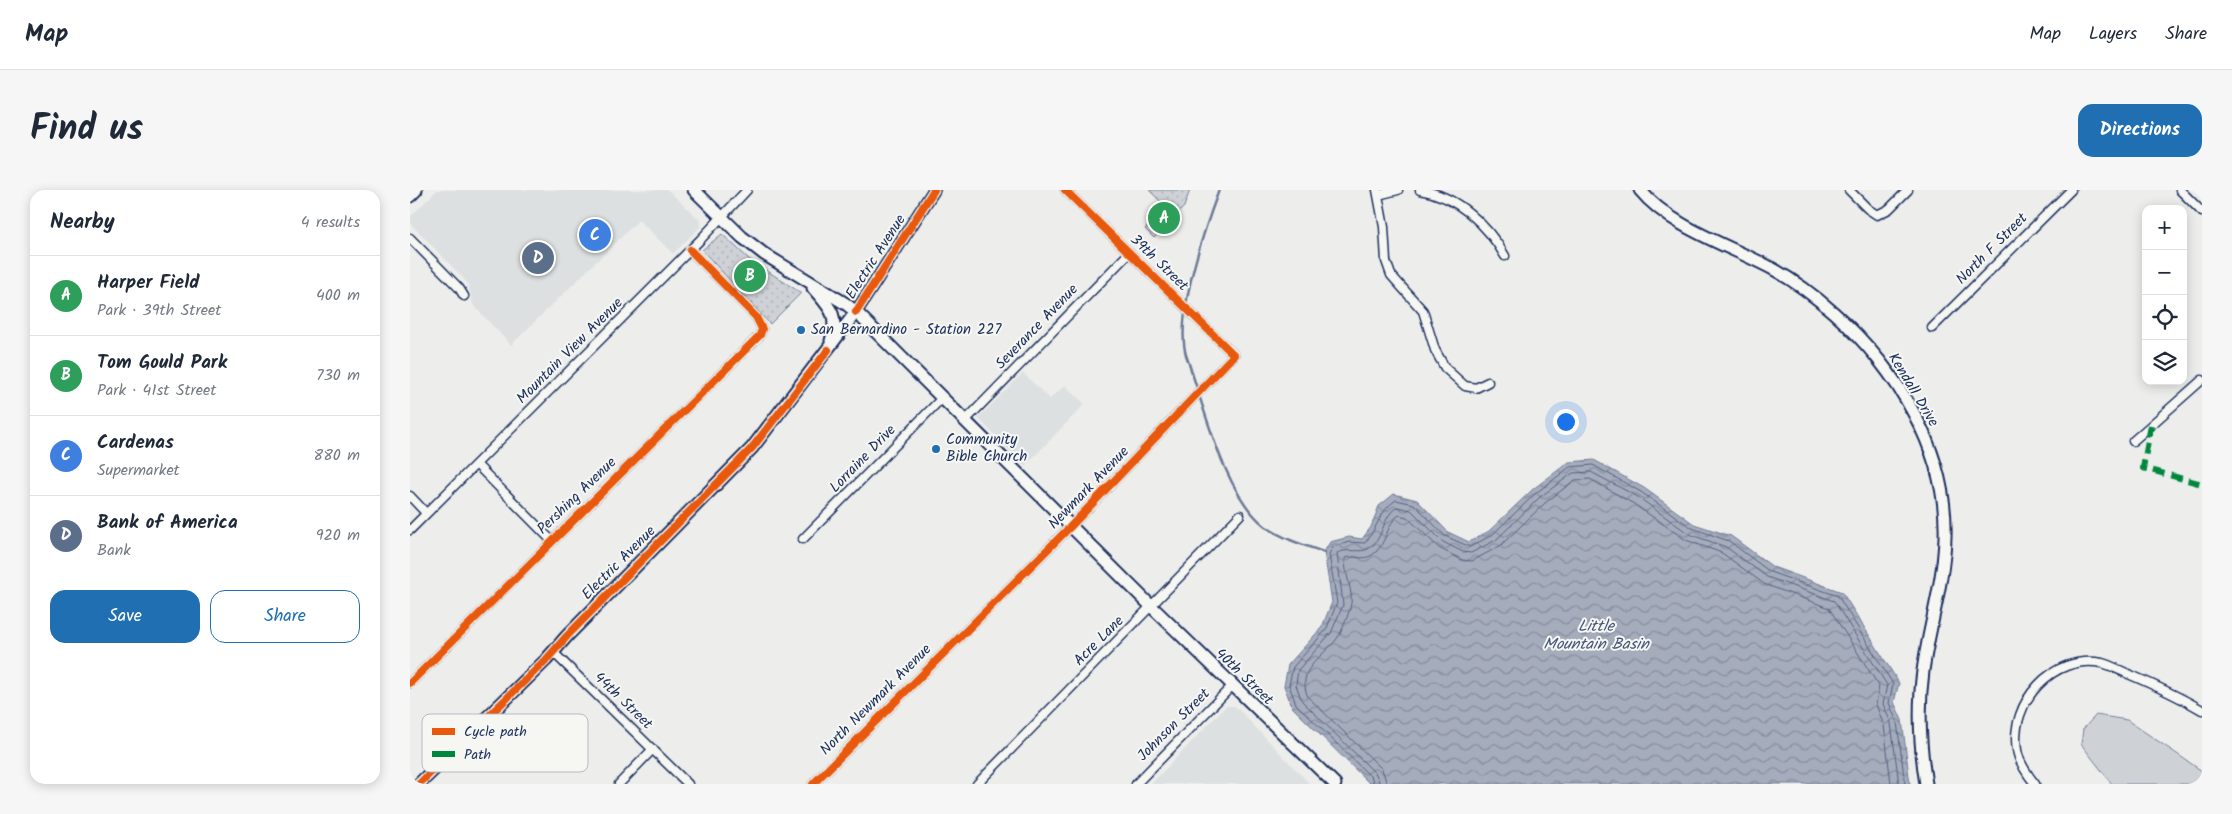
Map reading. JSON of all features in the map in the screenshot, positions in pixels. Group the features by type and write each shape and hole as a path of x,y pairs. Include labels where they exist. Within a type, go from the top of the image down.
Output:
{"main road":[{"path":"410,196 416,190"},
{"path":"694,190 721,218"},
{"name":"Kendall Drive","path":"1640,190 1656,206 1674,218 1774,269 1812,294 1850,328 1876,356 1893,380 1918,423 1936,468 1945,514 1943,559 1923,670 1921,696 1922,751 1926,784"},
{"name":"40th Street","path":"721,218 764,254 856,312 1134,590 1335,784"},
{"path":"809,283 834,316 835,327 828,350"},
{"name":"Electric Avenue","path":"490,714 752,448 856,312"},
{"name":"Electric Avenue","path":"419,784 431,772"}],"street":[{"name":"Mountain View Avenue","path":"410,530 690,250 747,190"},
{"name":"Electric Avenue","path":"856,312 934,190"},
{"name":"39th Street","path":"1065,190 1234,355"},
{"path":"1398,190 1378,192 1388,268 1396,282 1423,310 1439,359 1452,375 1465,386 1476,388 1488,382"},
{"path":"1420,190 1432,192 1470,213 1496,241 1505,256"},
{"path":"1849,190 1868,209 1877,215 1889,209 1908,190"},
{"name":"North F Street","path":"1932,328 2071,190"},
{"path":"2180,190 2202,212"},
{"path":"410,238 459,288 464,296"},
{"name":"Pershing Avenue","path":"410,683 551,540 756,341 762,329 756,317 690,250"},
{"name":"Severance Avenue","path":"965,421 1128,253"},
{"name":"Newmark Avenue","path":"959,636 1071,526 1234,355"},
{"path":"2133,442 2202,380"},
{"name":"Lorraine Drive","path":"803,539 942,398"},
{"path":"476,464 551,540"},
{"path":"410,496 426,513"},
{"name":"Acre Lane","path":"977,784 1240,515"},
{"name":"North Newmark Avenue","path":"813,784 959,636"},
{"name":"44th Street","path":"552,652 688,784"},
{"path":"2035,784 2024,769 2017,751 2019,717 2028,696 2042,680 2070,664 2102,663 2145,681 2202,710"},
{"name":"Johnson Street","path":"1136,784 1232,686"},
{"path":"619,784 653,750"}],"shaded area":[{"path":"437,190 668,190 700,220 701,226 673,254 639,220 511,345 473,305 468,284 410,223 410,217"},
{"path":"1149,190 1190,190 1184,207 1154,238 1145,229 1166,207"},
{"path":"722,234 749,259 801,293 770,324 702,250"},
{"path":"1023,373 1050,399 1065,385 1085,404 1025,466 978,418"},
{"path":"1226,706 1235,706 1310,784 1151,784"},
{"path":"2096,715 2127,720 2202,771 2202,784 2112,784 2081,744 2083,729"}],"water":[{"name":"Little Mountain Basin","path":"1594,460 1644,488 1694,524 1731,536 1773,567 1842,592 1899,683 1894,702 1902,720 1910,784 1370,784 1292,707 1284,686 1288,665 1322,627 1332,602 1324,552 1330,542 1349,537 1362,539 1371,527 1379,506 1394,494 1417,500 1448,532 1469,542 1489,531 1533,489 1569,462"}],"waterway":[{"path":"1219,190 1199,249 1188,296 1184,318 1186,355 1216,447 1237,492 1250,511 1265,526 1279,535 1324,552"}],"marked path":[{"path":"2151,425 2143,468 2202,484"}],"cycle path":[{"path":"856,312 934,190"},
{"path":"813,784 1071,526 1234,355 1065,190"},
{"path":"410,683 760,335 762,329 756,317 690,250"},
{"path":"491,714 546,660 567,636 752,448 828,350"},
{"path":"419,784 431,772"}],"place":[{"name":"Harper Field","path":"1164,218"},
{"name":"Cardenas","path":"595,235"},
{"name":"Bank of America","path":"538,258"},
{"name":"Tom Gould Park","path":"750,276"},
{"name":"San Bernardino - Station 227","path":"801,330"},
{"name":"Community Bible Church","path":"936,449"}]}
